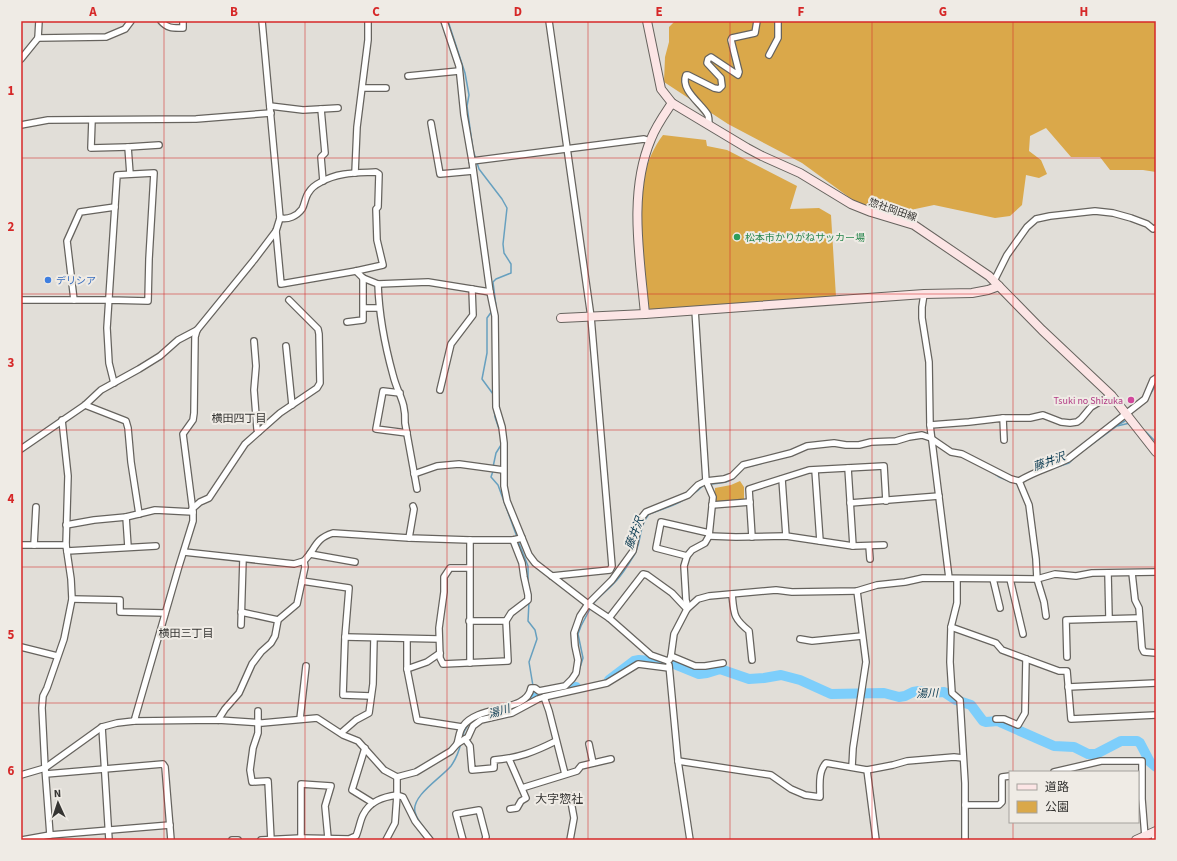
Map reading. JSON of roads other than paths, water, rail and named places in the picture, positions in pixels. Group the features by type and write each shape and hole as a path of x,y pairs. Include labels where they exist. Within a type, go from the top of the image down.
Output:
{"main road":[{"name":"惣社岡田線","path":"647,21 662,89 672,103 747,148 800,173 852,204 871,212 914,225 970,262 997,283 1042,330 1111,395 1156,452"},
{"path":"645,314 637,220 640,181 650,141 672,103"},
{"path":"561,318 645,314 924,294 972,293 988,290 997,283"},
{"path":"1136,840 1155,834"}],"street":[{"path":"21,59 38,38 39,21"},
{"path":"38,38 106,37 125,28 131,21"},
{"path":"161,21 168,28 183,28 183,21"},
{"path":"21,448 86,405 101,390 160,356 178,340 196,330 276,231 280,218 262,21"},
{"path":"355,173 357,127 368,40 368,21"},
{"path":"444,21 459,71 464,116 472,161 490,292 495,316 496,407 502,427 504,443 504,486 507,502 529,555 535,563 588,604 609,618 651,655 669,658 696,666 723,663"},
{"path":"549,21 591,317 612,566 610,570 552,576"},
{"path":"709,124 708,116 686,88 684,80 686,75 719,89 722,86 721,78 707,63 708,59 711,57 738,75 739,72 731,40 732,38 755,33 758,21"},
{"path":"769,55 778,38 778,21"},
{"path":"408,76 459,71"},
{"path":"362,88 386,88"},
{"path":"270,106 303,110 338,108"},
{"path":"321,109 325,153 321,157 323,181"},
{"path":"21,125 48,120 196,119 271,112"},
{"path":"92,120 91,148 158,145"},
{"path":"430,124 440,174 473,171"},
{"path":"472,161 644,139 650,141"},
{"path":"128,147 130,174"},
{"path":"276,231 281,284 383,265 377,240 376,209 378,207 379,174 376,172 338,175 323,181 314,186 309,192 301,209 291,218 286,220 280,218"},
{"path":"21,300 109,300 148,301 154,173 117,175 109,300 108,328 109,363 114,383"},
{"path":"74,300 67,241 80,212 115,207"},
{"path":"997,283 1007,255 1027,227 1036,219 1095,211 1125,216 1147,224 1153,229 1156,228"},
{"path":"356,271 363,278 378,284 428,282 490,292"},
{"path":"347,322 363,320 363,278"},
{"path":"378,284 379,308 393,377 400,393 405,412 405,423 417,489"},
{"path":"440,390 451,344 473,315 472,289"},
{"path":"924,294 922,318 929,362 930,425 949,578"},
{"path":"66,525 94,520 126,517 155,510 193,510 200,502 209,498 245,444 280,413 317,388 320,383 318,329 289,300"},
{"path":"364,308 379,308"},
{"path":"688,608 686,600 684,566 687,556 692,550 705,543 709,534 713,497 707,484 695,310"},
{"path":"134,721 193,521 193,510 183,434 193,420 194,413 196,330"},
{"path":"254,341 256,366 254,390 258,432"},
{"path":"286,346 292,405"},
{"path":"1020,482 1031,474 1068,459 1127,414 1145,400 1153,380 1156,378"},
{"path":"400,393 383,391 376,429 407,433"},
{"path":"930,425 1003,418 1030,418 1043,415 1061,422 1077,422 1092,407 1111,395"},
{"path":"86,405 126,420 139,514"},
{"path":"1003,418 1004,440"},
{"path":"50,835 42,708 43,696 67,626 72,599 71,579 66,548 68,476 62,420"},
{"path":"457,744 462,726 475,715 518,703 528,696 531,688 535,688 539,691 565,686 568,683 576,673 577,665 574,633 580,616 588,604 612,580 633,551 637,531 642,517 646,512 688,494 698,485 707,484 732,476 743,465 791,453 807,446 834,442 846,445 859,445 871,442 896,441 909,436 922,435 932,438 950,452 962,454 1011,479 1020,482"},
{"path":"414,474 437,466 459,464 503,470"},
{"path":"752,537 749,489 808,470 884,466 886,501"},
{"path":"848,468 853,546"},
{"path":"815,470 820,541"},
{"path":"782,479 786,536"},
{"path":"1020,482 1029,505 1037,579 1044,602 1046,616"},
{"path":"850,503 939,496"},
{"path":"712,504 750,502"},
{"path":"409,538 414,510 413,506"},
{"path":"34,545 36,507"},
{"path":"126,517 128,547"},
{"path":"687,556 656,548 661,522 709,534 752,537 786,536 853,546 884,544"},
{"path":"184,552 294,564 304,561 319,540 324,536 333,533 470,540 513,540 522,538"},
{"path":"470,540 470,663"},
{"path":"469,568 450,568 444,578 444,592 439,628 440,658 443,664 508,661 506,621 511,613 528,600 522,563 513,540"},
{"path":"21,545 66,548 156,546"},
{"path":"869,546 870,559"},
{"path":"310,554 355,562"},
{"path":"241,625 243,559"},
{"path":"218,720 239,692 252,664 261,652 271,643 275,636 278,620 297,604 305,567 304,561"},
{"path":"690,840 678,761 669,658 674,634 688,608 698,599 709,596 776,590 792,592 857,591 877,585 905,582 923,578 1037,579 1055,574 1076,576 1092,573 1156,572"},
{"path":"1108,573 1109,618"},
{"path":"1132,573 1135,600 1139,608 1142,648 1144,652 1156,653"},
{"path":"609,618 643,574 647,575 672,593 688,608"},
{"path":"957,579 957,603 951,627 950,676 952,693 960,700 965,783 965,840"},
{"path":"993,579 1000,608"},
{"path":"1010,579 1023,634"},
{"path":"302,581 349,588 345,637 343,695 371,696"},
{"path":"852,767 853,748 866,662 866,652 862,636 857,591"},
{"path":"732,594 734,615 740,624 749,631 752,660"},
{"path":"72,599 120,600 120,612 165,613"},
{"path":"241,612 278,620"},
{"path":"1067,657 1066,620 1140,618"},
{"path":"469,621 506,621"},
{"path":"951,627 996,643 1002,650 1059,671 1068,671 1071,719 1156,715"},
{"path":"800,639 812,641 862,636"},
{"path":"345,637 439,640"},
{"path":"341,733 356,720 369,713 373,684 374,638"},
{"path":"407,639 407,669 417,720 462,726"},
{"path":"21,648 57,656"},
{"path":"407,669 427,662 440,653"},
{"path":"996,719 1004,719 1018,725 1026,713 1026,659"},
{"path":"46,772 102,726 117,723 134,721 218,720 258,723 317,718 341,733 358,740 384,770 397,777 416,772 451,751 457,744 468,737 473,726 481,720 512,713 544,697 607,683 638,664 657,665 669,668"},
{"path":"300,719 306,666"},
{"path":"1068,687 1156,683"},
{"path":"544,697 565,774"},
{"path":"258,711 258,733 253,748 250,770 252,782 268,781 271,840"},
{"path":"102,726 109,840"},
{"path":"465,739 470,746 472,770 494,768 494,760 509,759 534,752 556,741"},
{"path":"589,744 593,763"},
{"path":"365,748 352,790 373,803"},
{"path":"678,761 771,775 791,789 805,795 820,796 821,772 822,767 826,763 867,770 893,766 907,761 954,757 963,758"},
{"path":"522,788 577,771 581,766 611,758"},
{"path":"509,759 526,798 517,808 510,809"},
{"path":"1058,771 1101,761 1142,761 1140,798 1145,837"},
{"path":"21,775 163,764 165,767 171,840"},
{"path":"867,770 876,840"},
{"path":"965,805 999,805 1002,802 1002,776 1009,776"},
{"path":"386,840 395,823 397,777"},
{"path":"301,838 301,784 331,786 325,806 328,838"},
{"path":"261,840 301,838 349,839 356,836 363,815 373,803 383,797 397,795 403,797 415,821 430,840"},
{"path":"570,796 574,818 570,840"},
{"path":"463,840 456,814 479,810 486,840"},
{"path":"22,840 50,835 108,829 170,825"},
{"path":"232,840 238,840"}],"waterway":[{"path":"448,21 465,73 469,95 467,106 473,150 479,169 507,208 503,244 504,253 511,264 511,273 496,279 493,282 495,308"},
{"path":"492,311 487,318 487,353 482,379 493,394 493,402"},
{"path":"1149,396 1156,385"},
{"path":"494,409 501,435"},
{"name":"藤井沢","path":"1118,425 1125,421"},
{"name":"藤井沢","path":"1080,453 1117,426 1130,423"},
{"name":"藤井沢","path":"1146,432 1156,442"},
{"path":"493,467 496,453 501,445 501,440"},
{"name":"藤井沢","path":"888,444 896,443"},
{"name":"藤井沢","path":"1057,467 1069,463 1076,456"},
{"name":"藤井沢","path":"751,466 763,463"},
{"path":"493,471 491,477 498,485 517,537"},
{"name":"藤井沢","path":"990,471 1009,481"},
{"name":"藤井沢","path":"710,484 727,482 740,472"},
{"name":"藤井沢","path":"593,604 617,580 636,552 643,524 649,514 679,502 698,491 704,485"},
{"path":"518,541 528,566 528,582 531,596"},
{"path":"529,602 528,621 535,630 537,639 529,662 533,686"},
{"name":"藤井沢","path":"578,674 583,658 578,634 591,607"},
{"name":"湯川","path":"609,680 634,661 661,662"},
{"name":"湯川","path":"672,663 699,674 720,669 749,679 781,675 800,680 831,694 884,693 899,697 919,691 931,693 944,692 956,700 971,705 983,721 998,721 1054,746 1074,747 1088,754 1096,754 1121,741 1137,741 1140,743 1150,762 1156,767"},
{"name":"藤井沢","path":"568,689 576,677"},
{"name":"湯川","path":"535,695 576,687"},
{"name":"湯川","path":"489,714 519,705 535,695 534,689"},
{"name":"湯川","path":"462,740 468,725"},
{"name":"湯川","path":"434,840 416,816 415,806 422,794 451,766 461,743"}],"place":[{"name":"松本市かりがねサッカー場","path":"737,237"},
{"name":"デリシア","path":"48,280"},
{"name":"Tsuki no Shizuka","path":"1131,400"}],"district":[{"name":"横田四丁目","path":"239,418"},
{"name":"横田三丁目","path":"186,633"},
{"name":"大字惣社","path":"559,799"}]}
